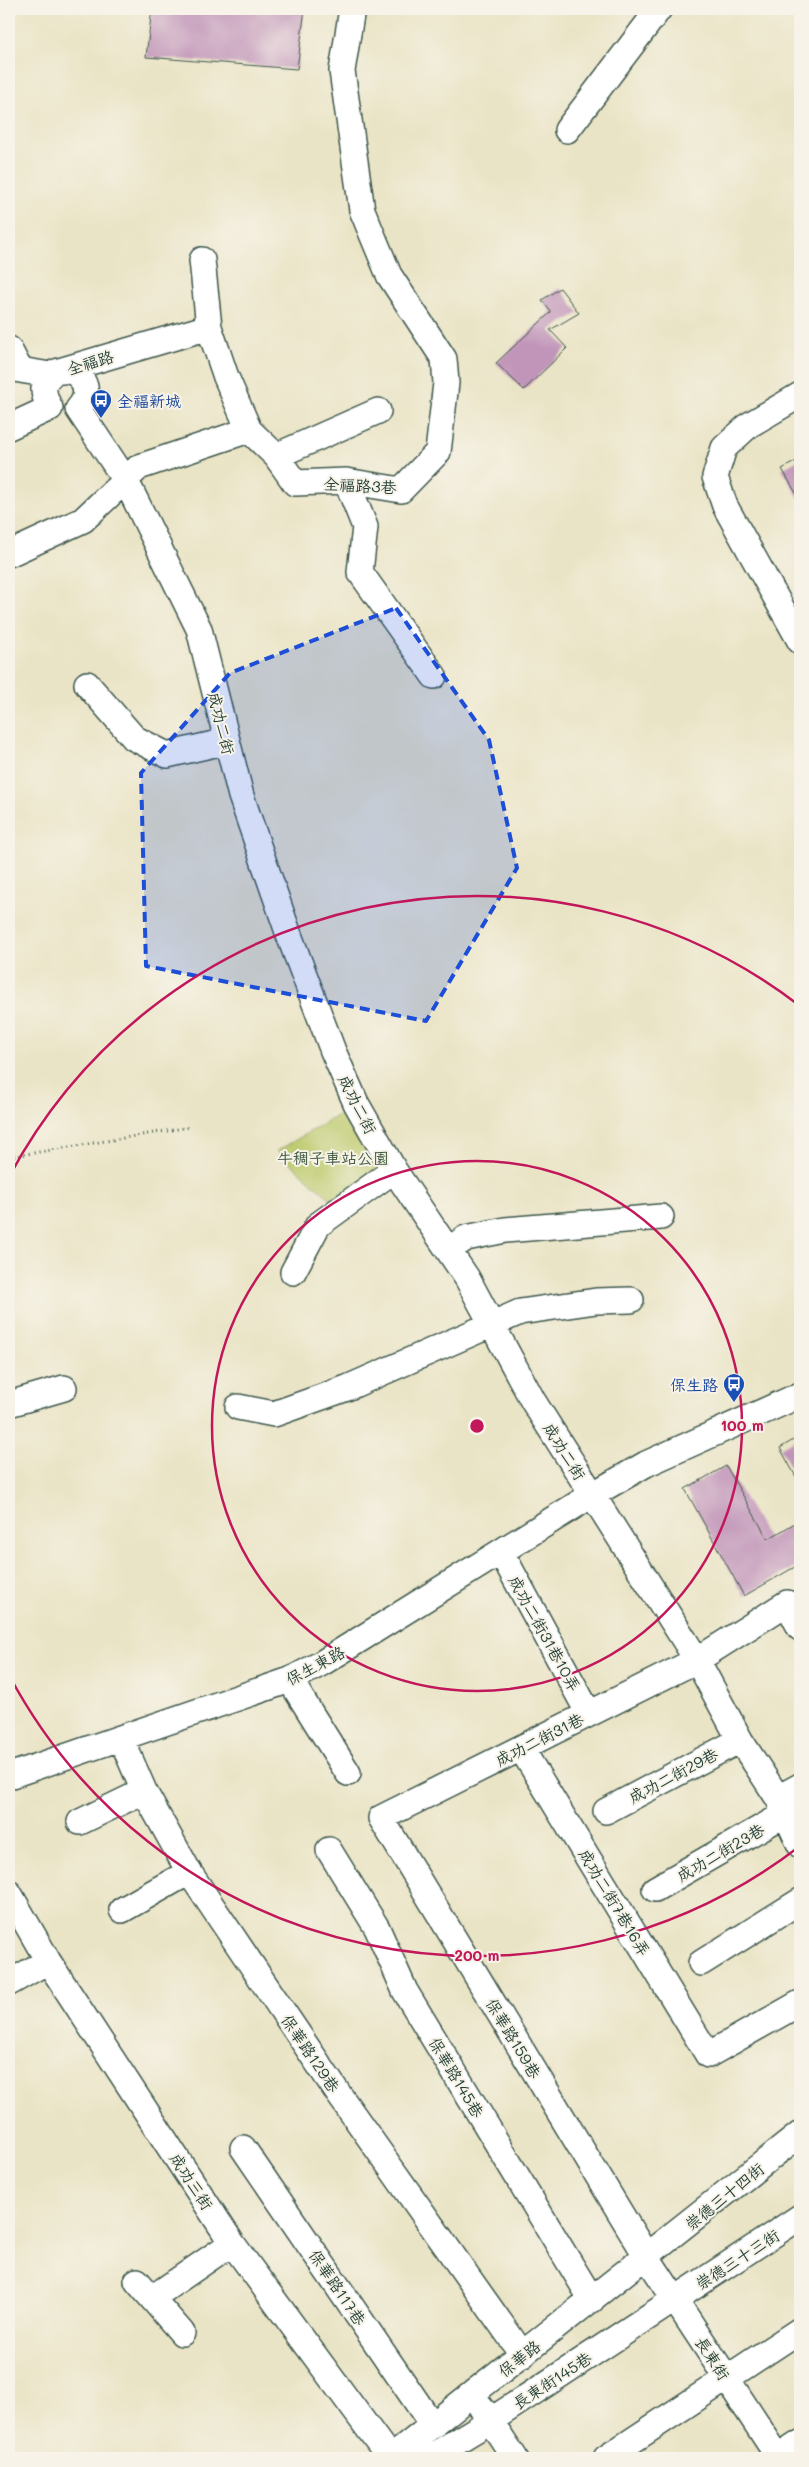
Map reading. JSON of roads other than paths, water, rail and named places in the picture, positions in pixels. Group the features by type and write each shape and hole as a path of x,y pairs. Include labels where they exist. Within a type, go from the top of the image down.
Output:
{"street":[{"name":"全福路3巷","path":"202,260 209,327 226,377 249,430 276,456 295,483 348,482 401,490 438,452 446,383 444,359 389,275 362,210 342,71 352,9"},
{"path":"567,130 659,9"},
{"name":"全福路","path":"50,408 43,395 43,388 53,374 209,327"},
{"path":"9,349 20,370 53,374 70,370 76,373 85,384 82,400 64,413 50,408 9,427"},
{"path":"800,395 749,425 724,448 715,476 725,506 800,641"},
{"name":"成功二街","path":"82,400 126,481 199,629 241,796 289,935 333,1051 356,1104 394,1170 467,1278 533,1401 697,1660 740,1740 781,1806 800,1845"},
{"path":"276,456 378,411"},
{"path":"9,554 83,520 139,467 249,430"},
{"path":"348,482 365,527 360,572 434,676"},
{"path":"87,684 134,738 167,755 227,741"},
{"path":"294,1272 318,1225 394,1170"},
{"path":"448,1250 466,1238 505,1230 661,1217"},
{"path":"238,1407 274,1414 347,1388 520,1312 596,1301 631,1300"},
{"path":"9,1404 64,1388"},
{"path":"592,1495 646,1464 800,1395"},
{"name":"保生東路","path":"9,1776 290,1680 322,1663 592,1495"},
{"name":"成功二街31巷10弄","path":"501,1552 589,1714"},
{"name":"成功二街31巷","path":"380,1818 697,1660 787,1603 800,1628"},
{"path":"290,1680 348,1773"},
{"name":"保華路129巷","path":"121,1738 144,1791 189,1872 340,2096 523,2355"},
{"name":"成功二街29巷","path":"606,1811 740,1740"},
{"name":"成功二街7巷16弄","path":"521,1748 708,2056 800,2002"},
{"name":"成功二街23巷","path":"655,1889 781,1806 800,1786"},
{"path":"80,1822 144,1791"},
{"name":"保華路159巷","path":"380,1818 647,2257"},
{"name":"保華路145巷","path":"329,1850 377,1928 405,1991 592,2300"},
{"path":"122,1910 189,1872"},
{"name":"成功三街","path":"9,1893 48,1961 232,2243 390,2458"},
{"path":"701,1963 800,1902"},
{"path":"9,1983 48,1961"},
{"name":"崇德三十四街","path":"647,2257 800,2134"},
{"name":"保華路117巷","path":"243,2148 433,2426"},
{"name":"崇德三十三街","path":"675,2300 800,2218"},
{"path":"182,2333 144,2290 232,2243"},
{"name":"長東街","path":"647,2257 778,2458"},
{"name":"保華路","path":"390,2458 647,2257"},
{"name":"長東街145巷","path":"429,2458 490,2421 675,2300"},
{"path":"606,2458 800,2330"},
{"path":"473,2394 515,2458"},
{"path":"778,2458 800,2443"}],"place":[{"name":"全福新城","path":"101,419"},
{"name":"保生路","path":"734,1403"}],"park label":[{"name":"牛稠子車站公園","path":"333,1157"}]}
